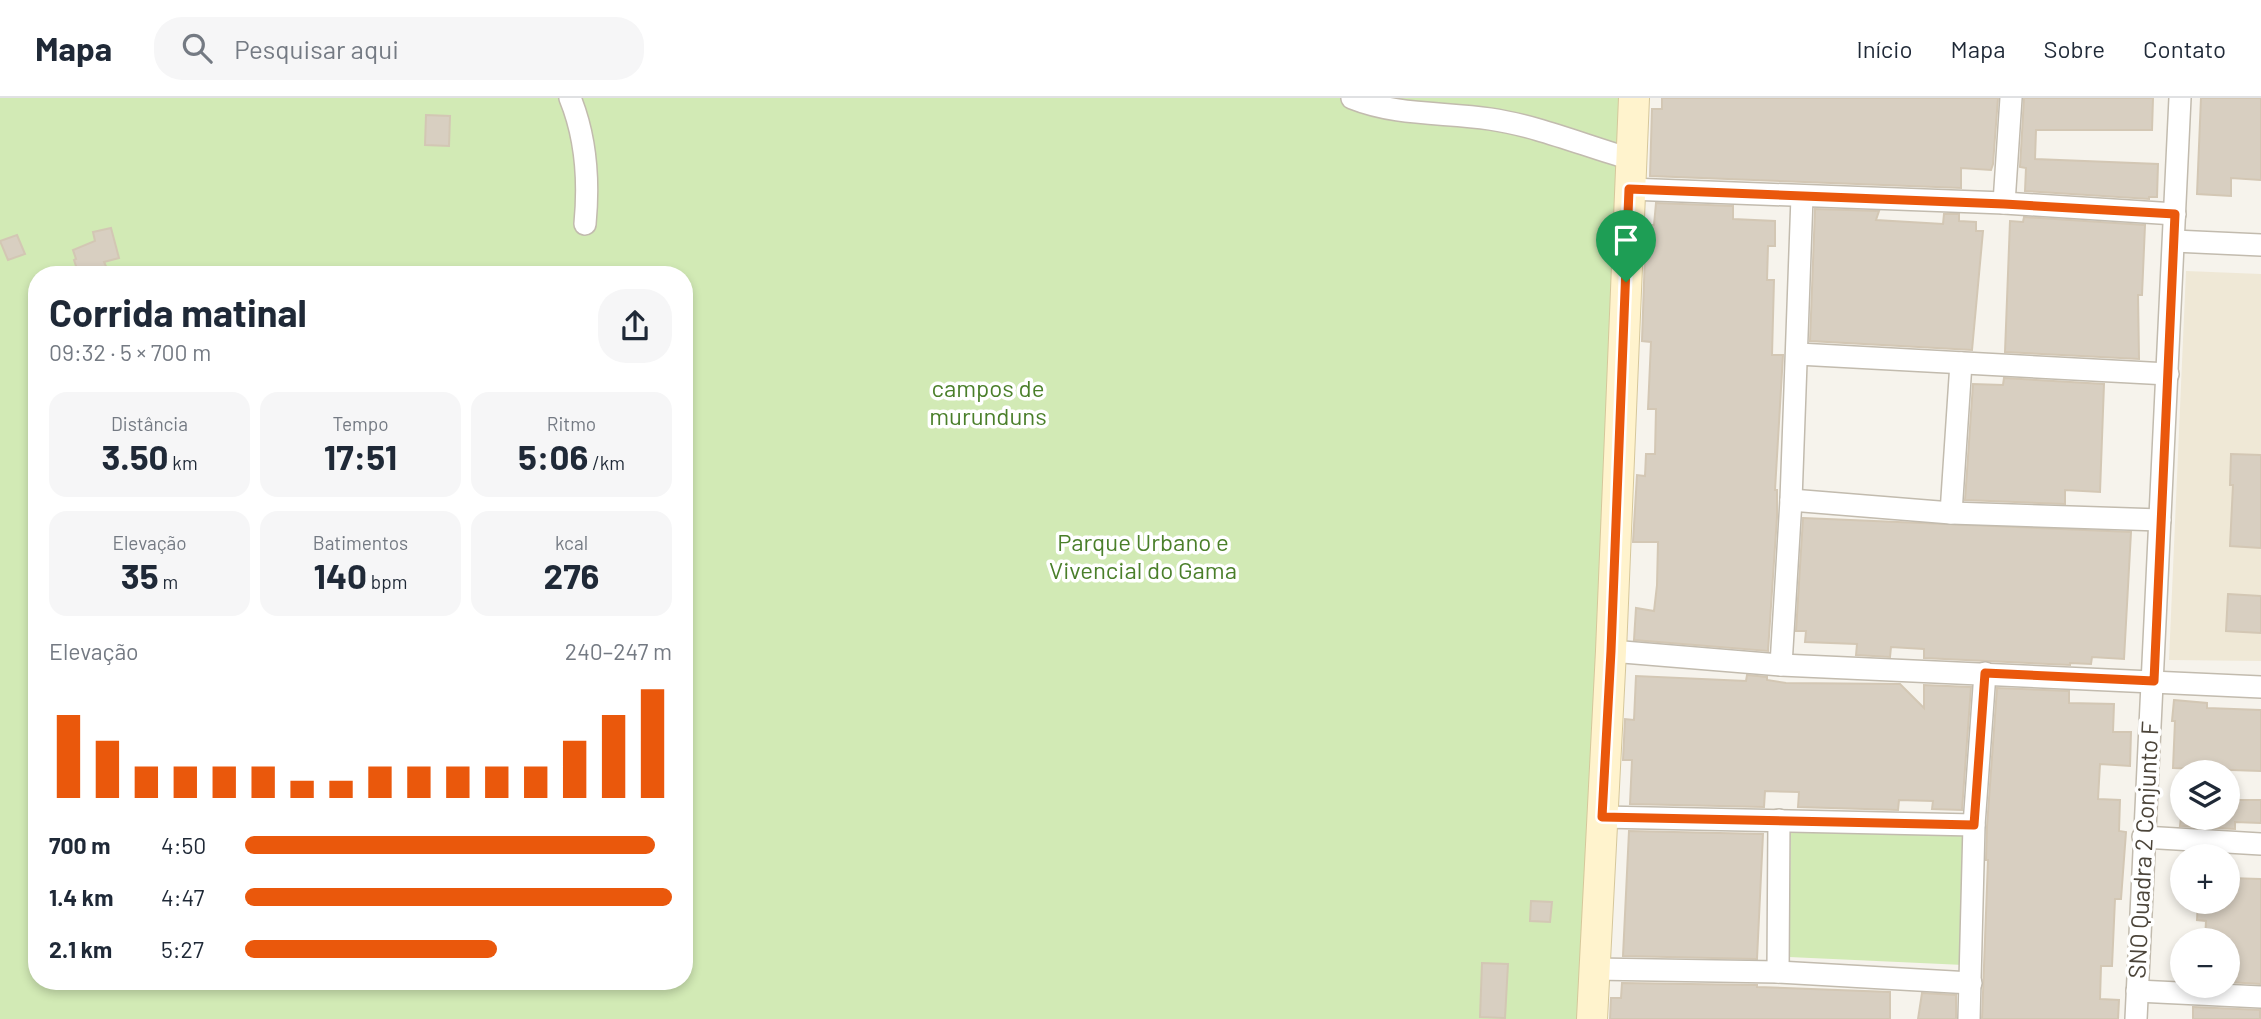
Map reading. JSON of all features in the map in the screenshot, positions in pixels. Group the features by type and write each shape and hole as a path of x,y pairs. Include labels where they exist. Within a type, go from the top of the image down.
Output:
{"street":[{"path":"570,98 584,150 587,198 584,223"},
{"path":"1352,98 1380,107 1427,115 1512,123 1631,159"},
{"path":"1592,1019 1611,651 1634,98"},
{"path":"2004,204 2011,98"},
{"name":"SNO Quadra 2 Conjunto F","path":"2136,1019 2180,98"},
{"path":"1629,189 2004,204 2175,214"},
{"path":"1781,665 1798,354 1802,197"},
{"path":"2174,241 2261,245"},
{"path":"1798,354 2168,374"},
{"path":"1951,513 1961,363"},
{"path":"1791,500 1951,513 2160,520"},
{"path":"1611,651 1781,665 2261,687"},
{"path":"1969,1019 1974,825 1985,673"},
{"path":"1602,817 1974,825"},
{"path":"1778,972 1779,820"},
{"path":"2143,838 2261,844"},
{"path":"1594,969 1778,972 1970,983"},
{"path":"2137,991 2261,997"}],"shaded area":[{"path":"2186,271 2261,274 2261,661 2169,660"}],"green space":[{"name":"Parque Urbano e Vivencial do Gama","path":"0,98 1623,98 1580,1019 0,1019"},
{"path":"1791,825 1966,830 1964,965 1789,957"}],"building":[{"path":"1662,98 1998,98 1993,164 1991,170 1961,168 1961,188 1650,176 1652,109 1662,109"},
{"path":"2024,98 2153,98 2152,130 2036,130 2035,159 2158,164 2157,197 2149,199 2025,191 2026,168 2020,167"},
{"path":"2201,98 2261,98 2261,180 2231,178 2231,196 2197,194"},
{"path":"426,115 450,116 449,146 425,145"},
{"path":"1656,203 1733,206 1733,219 1775,221 1775,246 1768,246 1767,280 1774,280 1772,355 1783,355 1775,490 1777,517 1768,651 1634,640 1636,608 1654,611 1657,585 1658,542 1633,542 1637,475 1645,476 1646,454 1655,454 1656,409 1648,409 1651,342 1642,341 1646,225 1654,225"},
{"path":"1815,209 1879,211 1876,220 1943,224 1944,214 1959,214 1959,221 1976,222 1976,231 1983,231 1972,350 1810,341"},
{"path":"2024,217 2145,225 2142,295 2138,295 2139,359 2005,352 2010,221 2023,222"},
{"path":"111,228 119,258 104,262 106,266 76,266 73,250 95,241 93,232"},
{"path":"17,235 25,254 8,260 0,241"},
{"path":"2004,378 2104,384 2100,492 2065,490 2065,504 1965,500 1973,384 2003,385"},
{"path":"2231,454 2261,455 2261,548 2230,546 2233,485 2230,485"},
{"path":"1803,518 2131,532 2124,659 2092,657 2091,664 2070,665 1924,658 1924,649 1891,647 1890,657 1856,655 1857,644 1805,642 1806,631 1796,631"},
{"path":"2228,594 2261,596 2261,633 2226,631"},
{"path":"1747,675 1786,683 1900,684 1924,708 1924,685 1971,687 1962,810 1932,809 1933,801 1899,800 1898,810 1798,807 1799,792 1765,791 1764,807 1630,804 1632,760 1623,760 1625,719 1634,720 1636,676 1746,681"},
{"path":"1997,688 2069,691 2069,703 2114,704 2113,732 2131,732 2130,766 2100,764 2098,799 2120,800 2119,831 2126,832 2121,899 2115,899 2112,966 2101,966 2100,999 2119,1000 2118,1019 1982,1019 1987,826"},
{"path":"2174,700 2207,703 2207,708 2261,710 2261,771 2240,770 2240,760 2173,760 2175,721 2172,721"},
{"path":"2240,800 2261,800 2261,823 2240,822"},
{"path":"1629,831 1763,834 1757,959 1623,956"},
{"path":"2240,878 2261,879 2261,984 2240,983 2240,928 2206,928 2206,921 2197,920 2197,914 2240,914"},
{"path":"1531,901 1552,902 1550,922 1530,921"},
{"path":"1482,963 1508,964 1505,1018 1480,1017"},
{"path":"1622,983 1757,985 1890,992 1890,1019 1610,1019 1611,998 1621,998"},
{"path":"1922,993 1956,995 1956,1019 1918,1019"},
{"path":"2193,1007 2260,1010 2260,1019 2193,1019"}],"route":[{"path":"1629,189 2004,204 2175,214 2154,681 1985,673 1974,825 1602,817 1626,282 1629,189"}],"park label":[{"name":"campos de murunduns","path":"988,403"}]}
